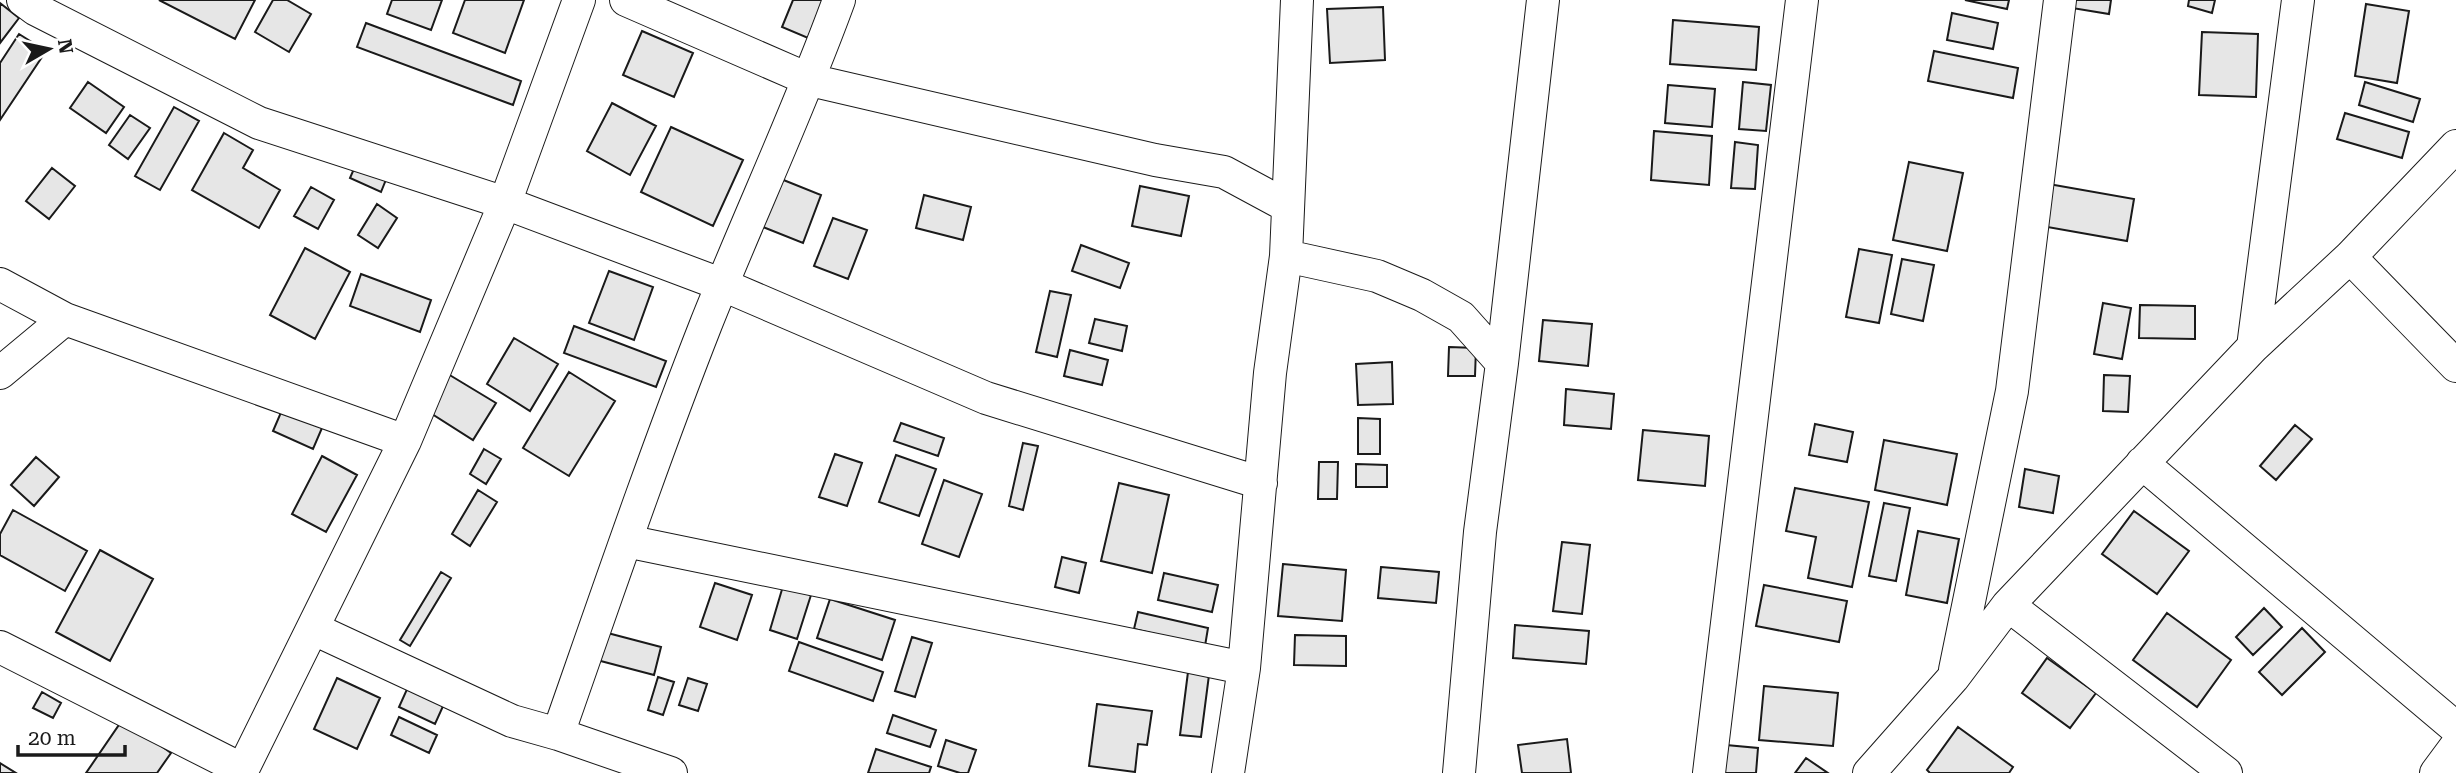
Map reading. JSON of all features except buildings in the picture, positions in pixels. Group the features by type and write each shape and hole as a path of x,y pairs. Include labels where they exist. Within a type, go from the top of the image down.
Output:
{"street":[{"path":"23,0 35,9 259,123 505,203 723,285 986,398 1261,483"},
{"path":"0,647 242,771 405,441 505,203 579,0"},
{"path":"626,0 810,80 1155,160 1224,172 1287,206"},
{"path":"558,734 625,541 723,285 810,80 839,0"},
{"path":"1228,773 1244,668 1270,373 1286,256 1297,0"},
{"path":"1459,773 1480,532 1543,0"},
{"path":"1709,773 1802,0"},
{"path":"1953,678 2012,391 2060,0"},
{"path":"2253,347 2298,0"},
{"path":"1869,773 1953,678 2008,605 2253,347 2350,257 2456,146"},
{"path":"1286,256 1377,276 1422,295 1461,317 1502,363"},
{"path":"2350,257 2456,366"},
{"path":"0,284 65,319 405,441"},
{"path":"0,373 65,319"},
{"path":"2142,463 2456,728"},
{"path":"625,541 1244,668"},
{"path":"2008,605 2226,773"},
{"path":"314,629 512,721 671,773"},
{"path":"2436,773 2456,746"}]}
